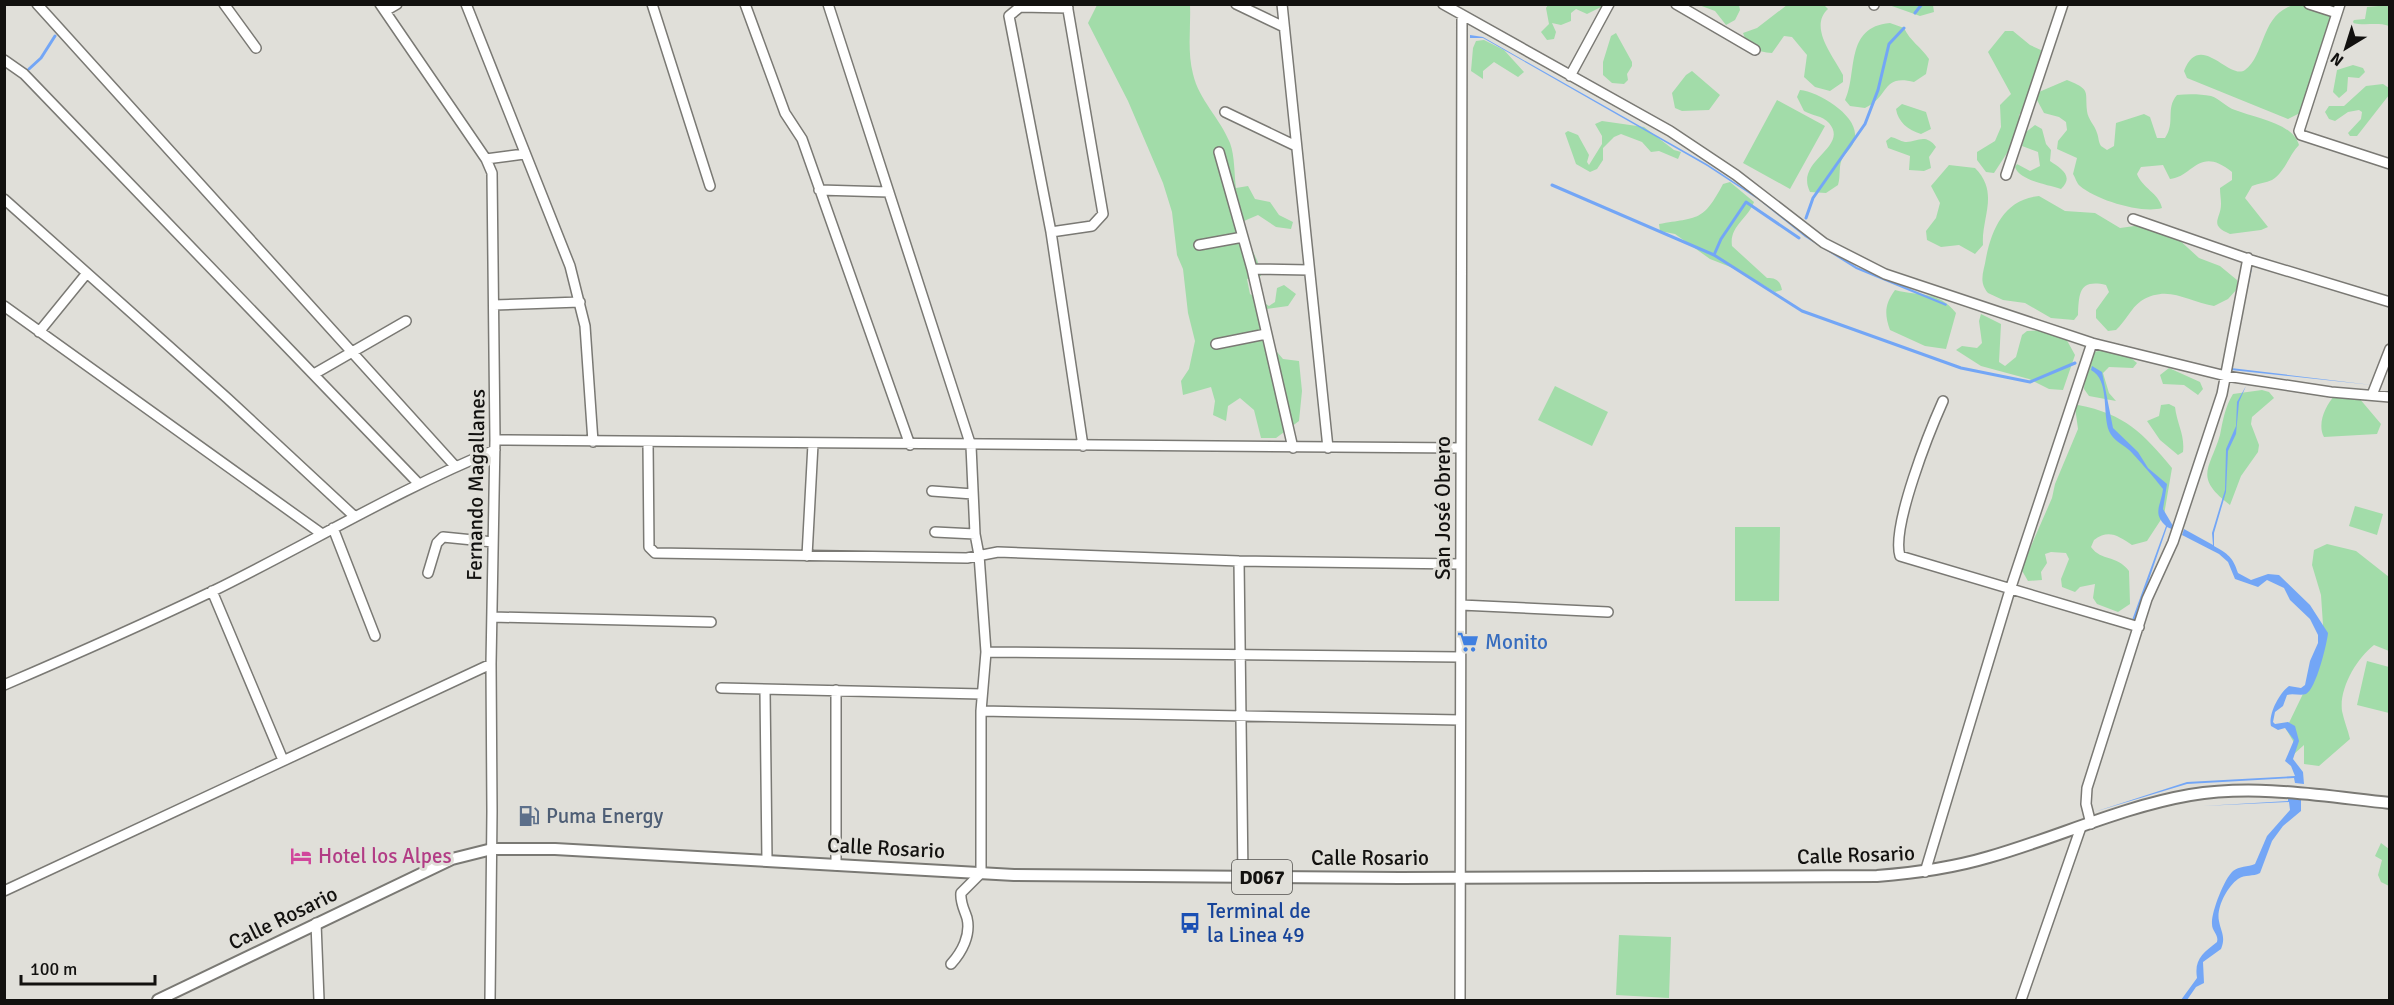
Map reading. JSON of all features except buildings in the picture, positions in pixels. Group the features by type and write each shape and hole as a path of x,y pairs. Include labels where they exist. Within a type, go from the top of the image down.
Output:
{"main road":[{"name":"Calle Rosario","path":"158,1000 452,859 492,849 555,849 981,873 1243,877 1752,878 1877,876 1925,872 1991,857 2175,799 2219,791 2272,790 2390,803"}],"street":[{"path":"37,4 455,466"},
{"path":"224,4 256,48"},
{"path":"382,8 397,4"},
{"path":"466,4 570,266 580,302 593,442"},
{"path":"652,4 710,186"},
{"path":"745,4 785,113 802,139 910,445"},
{"path":"828,4 970,446 975,534 979,555 986,652 981,711 981,873 961,893 968,925 965,942 959,955 951,964"},
{"path":"1236,4 1284,27"},
{"path":"1282,4 1328,448"},
{"path":"1443,4 1708,155 1796,224 1857,261 1923,289 2092,343 2226,376 2331,392 2390,397"},
{"path":"1570,76 1609,4"},
{"path":"1676,4 1755,50"},
{"path":"2006,175 2063,4"},
{"path":"2309,4 2338,9 2299,131 2301,135 2390,164"},
{"path":"1052,232 1092,226 1103,214 1067,6 1020,7 1009,16 1052,232 1083,446"},
{"name":"Fernando Magallanes","path":"382,8 486,159 492,172 495,445 490,663 492,849 490,1000"},
{"name":"San José Obrero","path":"1460,1000 1462,16"},
{"path":"4,60 24,74 418,483"},
{"path":"1225,112 1296,146"},
{"path":"1219,152 1252,269 1293,448"},
{"path":"486,159 524,154"},
{"path":"819,190 889,192"},
{"path":"4,199 354,516"},
{"path":"2133,219 2247,258 2390,302"},
{"path":"1199,245 1243,237"},
{"path":"2021,1000 2086,826 2087,788 2155,576 2173,542 2182,518 2226,376 2247,258"},
{"path":"1252,269 1309,270"},
{"path":"39,332 87,273"},
{"path":"494,305 580,302"},
{"path":"4,306 321,534"},
{"path":"314,374 406,321"},
{"path":"1216,344 1266,334"},
{"path":"1925,872 2010,590 2092,343"},
{"path":"2372,395 2390,349"},
{"path":"1942,401 1927,439 1905,510 1900,556 2139,627"},
{"path":"4,685 70,658 212,591 495,445 593,442 1461,448"},
{"path":"648,443 649,547 652,552 967,558 998,552 1239,561 1461,564"},
{"path":"807,556 813,444"},
{"path":"932,491 973,494"},
{"path":"333,528 375,636"},
{"path":"935,531 975,534"},
{"path":"428,573 437,543 442,537 493,542"},
{"path":"1239,561 1243,877"},
{"path":"212,591 283,760"},
{"path":"1461,605 1608,612"},
{"path":"492,617 711,622"},
{"path":"986,652 1460,657"},
{"path":"4,891 490,663"},
{"path":"722,688 982,694"},
{"path":"765,690 767,861"},
{"path":"836,690 837,865"},
{"path":"981,711 1460,720"},
{"path":"316,923 319,1000"}],"green space":[{"path":"1097,5 1190,5 1190,48 1193,74 1200,92 1230,143 1234,159 1236,188 1248,186 1255,199 1270,202 1279,215 1293,222 1291,229 1276,227 1258,215 1244,221 1241,227 1261,271 1261,276 1247,279 1250,294 1269,306 1275,302 1277,288 1284,285 1296,294 1288,306 1266,309 1261,314 1266,339 1283,359 1299,361 1302,391 1299,421 1276,438 1261,438 1254,410 1240,398 1228,406 1226,421 1213,415 1215,401 1211,387 1183,395 1181,381 1189,369 1195,341 1188,313 1183,269 1177,255 1172,212 1163,183 1128,101 1088,23"},
{"path":"1548,5 1605,5 1587,14 1576,9 1571,13 1571,21 1561,25 1552,23 1556,32 1554,39 1547,40 1541,32 1549,24 1546,8"},
{"path":"1699,5 1739,5 1740,10 1735,20 1726,25 1715,11"},
{"path":"1787,5 1824,5 1828,9 1821,24 1822,33 1843,75 1843,82 1830,91 1815,87 1804,77 1807,55 1792,37 1784,36 1772,53 1753,48 1745,38 1743,33 1757,28"},
{"path":"1889,5 1933,5 1934,12 1920,16"},
{"path":"2293,5 2325,8 2338,25 2302,112 2288,119 2187,78 2184,71 2191,60 2198,55 2214,59 2238,72 2245,70 2257,55 2269,26 2282,10"},
{"path":"2390,5 2389,26 2352,23 2354,20 2365,19 2367,7"},
{"path":"1890,23 1904,28 1929,59 1926,74 1914,82 1896,81 1865,108 1850,106 1845,100 1859,42 1865,33 1875,26"},
{"path":"2005,31 2013,31 2030,45 2043,51 2028,105 2019,115 2022,130 1994,173 1986,172 1977,160 1977,152 1995,141 2001,127 2000,105 2011,94 1988,52"},
{"path":"1616,33 1632,62 1627,74 1628,80 1624,84 1612,83 1603,75 1603,62 1611,36"},
{"path":"1484,40 1504,50 1524,72 1518,77 1494,62 1483,71 1483,79 1471,71 1473,48 1476,41"},
{"path":"2353,65 2363,68 2365,72 2359,78 2348,77 2347,91 2339,98 2333,92 2337,70"},
{"path":"1692,71 1720,95 1709,110 1682,111 1675,108 1672,93"},
{"path":"2067,80 2085,91 2089,117 2096,130 2099,143 2107,150 2114,146 2116,123 2144,114 2150,117 2157,138 2165,138 2170,126 2173,100 2177,95 2211,96 2232,109 2272,122 2289,131 2299,145 2284,168 2270,181 2252,186 2245,198 2268,227 2230,234 2219,228 2217,221 2221,204 2220,188 2232,180 2232,172 2212,161 2197,165 2178,177 2170,179 2163,165 2141,167 2137,174 2139,179 2158,198 2162,208 2143,209 2119,204 2097,196 2080,186 2073,174 2077,158 2057,149 2058,141 2067,130 2066,122 2059,117 2044,113 2037,100 2039,92"},
{"path":"2383,84 2389,88 2389,95 2357,136 2350,136 2348,133 2361,119 2362,112 2359,110 2348,112 2335,121 2329,119 2325,112 2329,106 2344,106 2366,86"},
{"path":"1800,90 1817,95 1835,106 1850,120 1854,128 1855,139 1841,160 1838,185 1826,193 1810,192 1807,181 1809,171 1833,140 1834,132 1826,120 1804,111 1797,97"},
{"path":"1777,100 1825,126 1790,189 1743,163"},
{"path":"1902,104 1926,112 1931,129 1921,134 1904,125 1896,109"},
{"path":"1602,121 1644,127 1674,150 1681,152 1678,159 1659,151 1651,152 1642,142 1621,134 1614,137 1603,148 1603,160 1597,169 1590,172 1576,164 1565,133 1568,131 1578,135 1589,155 1587,162 1589,165 1602,144 1602,136 1595,124"},
{"path":"2035,125 2042,129 2046,144 2051,150 2050,161 2066,176 2067,180 2061,189 2028,179 2022,176 2015,167 2017,164 2030,171 2040,166 2038,152 2022,146 2026,132"},
{"path":"1891,137 1905,142 1924,139 1932,143 1936,147 1929,157 1931,168 1924,171 1909,170 1910,156 1888,148 1886,141"},
{"path":"1949,165 1975,168 1987,187 1988,206 1983,245 1975,254 1959,245 1941,247 1927,240 1926,231 1936,218 1940,203 1931,186"},
{"path":"1730,182 1754,202 1733,233 1732,246 1767,278 1777,280 1782,290 1775,292 1738,270 1710,259 1675,234 1660,231 1659,224 1691,218 1704,212 1723,184"},
{"path":"2039,196 2065,211 2095,213 2120,228 2142,225 2176,237 2199,258 2220,266 2237,280 2238,288 2228,299 2214,306 2169,294 2151,296 2137,304 2116,330 2108,331 2096,318 2096,310 2109,292 2106,285 2090,284 2082,290 2078,315 2074,320 2051,318 2025,303 2003,300 1988,293 1982,276 1996,226 2009,209 2017,203"},
{"path":"1895,290 1936,297 1956,313 1946,349 1925,346 1890,330 1886,309"},
{"path":"1981,314 2001,324 1999,362 2005,366 2016,357 2022,335 2027,331 2049,330 2064,335 2075,355 2063,390 2049,389 2029,379 1981,366 1956,350 1962,346 1977,348 1982,343 1979,321"},
{"path":"2104,350 2125,353 2137,363 2133,368 2109,367 2103,373 2109,393 2116,401 2089,396 2084,389 2086,360 2089,353"},
{"path":"2169,368 2200,382 2203,389 2198,395 2184,385 2163,384 2160,375"},
{"path":"1555,386 1608,412 1592,446 1538,420"},
{"path":"2262,390 2269,392 2274,398 2252,417 2251,424 2259,445 2258,452 2241,476 2230,505 2211,487 2207,472 2226,409 2233,394"},
{"path":"2335,395 2359,398 2381,424 2377,434 2324,437 2321,426 2323,415"},
{"path":"2169,404 2175,407 2183,440 2183,452 2178,455 2160,440 2147,421 2159,416 2161,405"},
{"path":"2078,405 2108,414 2132,427 2172,468 2164,515 2147,541 2132,545 2109,534 2094,540 2091,547 2100,555 2119,562 2129,571 2130,604 2118,612 2097,604 2093,598 2095,584 2080,587 2075,592 2062,587 2061,579 2069,559 2066,553 2045,554 2047,563 2041,572 2042,580 2028,581 2021,569 2052,498 2055,484 2078,429 2075,407"},
{"path":"2355,506 2383,514 2377,535 2349,526"},
{"path":"1735,527 1780,527 1779,601 1735,601"},
{"path":"2327,544 2356,551 2389,577 2389,651 2374,645 2361,658 2351,674 2346,683 2342,702 2342,711 2350,739 2319,766 2304,764 2304,745 2294,754 2293,741 2286,729 2314,671 2323,625 2321,595 2312,565 2314,550"},
{"path":"2367,661 2389,667 2389,713 2357,705"},
{"path":"2381,843 2389,849 2389,886 2381,882 2378,875 2382,860 2375,856"},
{"path":"1619,935 1671,937 1669,998 1616,995"}],"water":[{"path":"1470,35 1483,37 1707,164 1760,199 1806,236 1857,267 1947,304 1946,306 1856,269 1805,237 1759,200 1707,166 1483,38 1470,38"},
{"path":"2250,254 2252,268 2231,368 2372,385 2231,370 2229,366 2251,268"},
{"path":"2092,366 2102,372 2113,428 2138,452 2148,468 2167,484 2163,509 2176,531 2167,527 2134,623 2131,623 2166,526 2158,513 2163,489 2148,470 2109,431 2101,381 2091,370"},
{"path":"2246,386 2239,402 2236,434 2228,451 2226,492 2214,533 2214,546 2229,556 2238,573 2251,580 2268,574 2279,575 2310,605 2328,633 2314,684 2304,695 2287,695 2283,706 2275,712 2273,722 2275,724 2288,722 2295,726 2299,741 2293,759 2303,772 2304,784 2295,783 2294,778 2187,784 2094,812 2187,782 2295,776 2291,766 2285,761 2294,740 2285,728 2278,730 2271,726 2271,716 2275,704 2285,689 2289,686 2301,688 2305,685 2310,661 2318,643 2318,635 2310,619 2290,600 2284,588 2267,580 2258,587 2235,579 2228,562 2219,554 2182,535 2184,529 2213,545 2212,533 2225,490 2226,449 2236,426 2237,402"},
{"path":"2288,798 2301,800 2301,811 2283,826 2272,841 2260,873 2238,879 2226,892 2219,910 2223,938 2221,949 2203,962 2204,983 2196,987 2187,1000 2181,1000 2197,978 2198,961 2217,942 2212,919 2222,888 2229,875 2235,869 2255,864 2267,836 2290,810 2289,802 2203,806 2288,801"}],"waterway":[{"path":"1915,13 1922,4"},
{"path":"1806,218 1813,198 1865,124 1878,90 1889,44 1904,28"},
{"path":"29,69 41,58 55,36"},
{"path":"1552,185 1714,255 1802,311 1961,368 2030,382 2075,363"},
{"path":"1714,255 1721,239 1746,202 1799,238"}],"place":[{"name":"Monito","path":"1468,642"},
{"name":"Puma Energy","path":"529,816"},
{"name":"Hotel los Alpes","path":"301,856"},
{"name":"Terminal de la Linea 49","path":"1190,923"}]}
